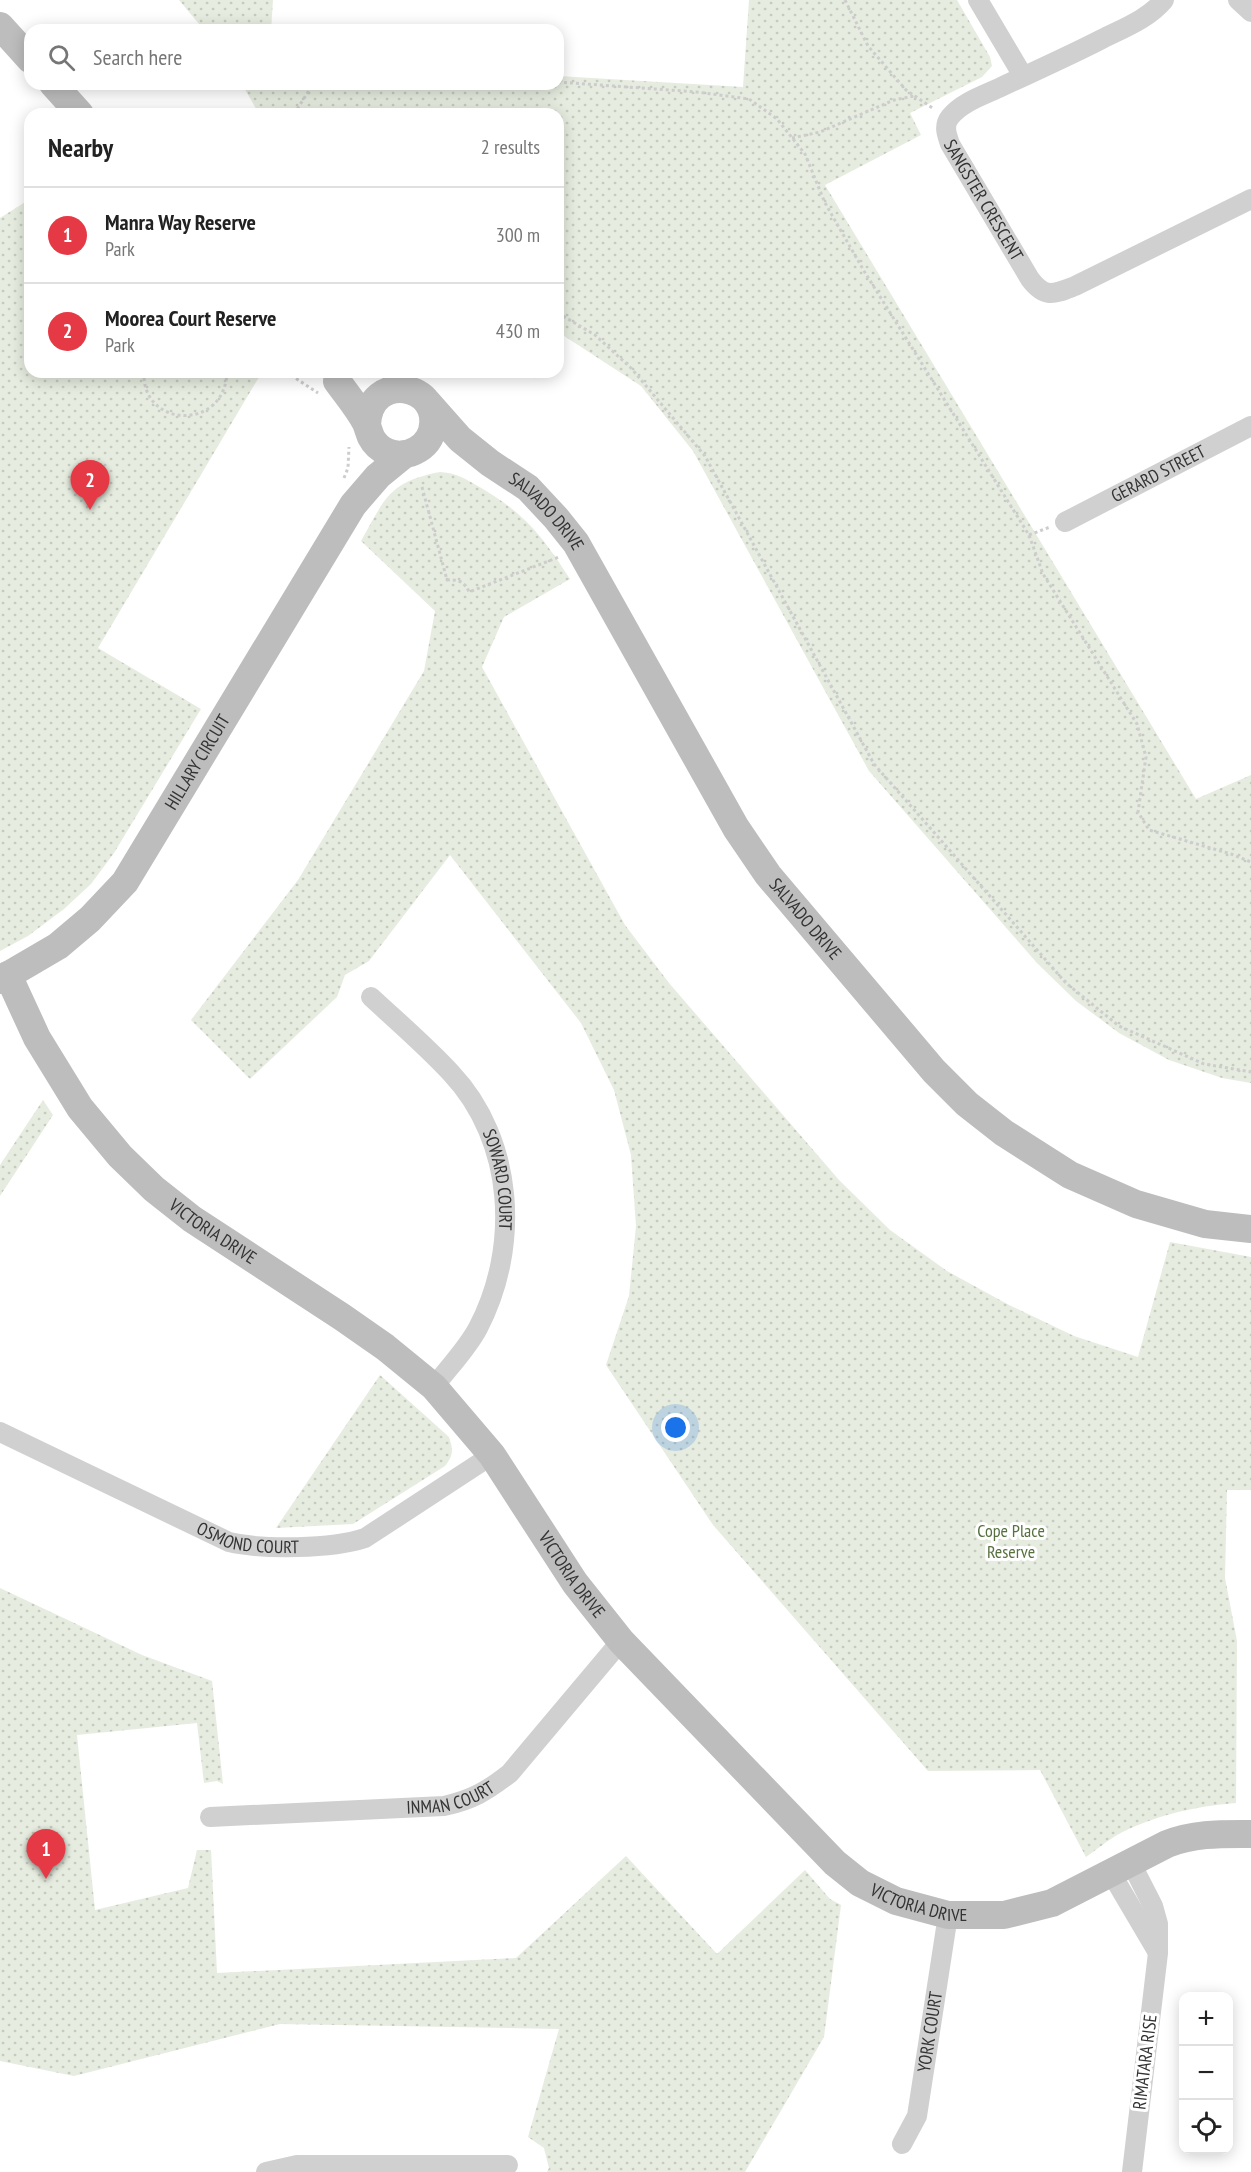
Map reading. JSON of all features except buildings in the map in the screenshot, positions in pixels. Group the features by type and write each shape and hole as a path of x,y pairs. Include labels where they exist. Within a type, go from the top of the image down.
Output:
{"street":[{"path":"978,0 1023,76"},
{"name":"SANGSTER CRESCENT","path":"1164,0 1146,16 976,98 948,118 946,133 956,156 1030,279 1037,288 1045,293 1053,294 1075,286 1251,199"},
{"path":"1238,0 1251,12"},
{"path":"0,26 24,52"},
{"path":"58,90 75,108"},
{"name":"SALVADO DRIVE","path":"326,383 412,390 422,396 460,439 490,463 528,488 556,518 576,543 736,828 768,875 934,1071 967,1104 1004,1133 1070,1175 1136,1204 1205,1224 1251,1229"},
{"name":"SALVADO DRIVE","path":"326,383 362,434 384,450 394,454 450,453 490,463"},
{"path":"362,434 376,399 392,390"},
{"path":"410,453 424,445 430,436 433,414 429,404"},
{"name":"GERARD STREET","path":"1065,522 1251,426"},
{"name":"HILLARY CIRCUIT","path":"4,978 58,946 90,919 125,882 347,494 365,471 362,434"},
{"name":"HILLARY CIRCUIT","path":"347,494 378,476 410,453"},
{"name":"VICTORIA DRIVE","path":"4,978 74,1098 120,1156 154,1189 192,1219 342,1317 385,1347 434,1387 492,1455 575,1583 621,1641 835,1863 860,1883 896,1901 948,1915 1004,1915 1052,1903 1184,1837 1203,1834 1251,1834"},
{"name":"SOWARD COURT","path":"371,997 452,1074 479,1112 494,1146 506,1197 505,1244 494,1292 477,1330 434,1387"},
{"name":"OSMOND COURT","path":"0,1432 229,1542 258,1547 329,1545 365,1538 492,1455"},
{"name":"INMAN COURT","path":"210,1817 444,1806 465,1802 488,1790 510,1773 621,1641"},
{"name":"RIMATARA RISE","path":"1121,1868 1158,1953 1132,2172"},
{"name":"YORK COURT","path":"902,2144 917,2116 948,1915"},
{"path":"266,2172 297,2165 508,2165"}],"path":[{"path":"844,0 868,46 906,90 948,118"},
{"path":"564,82 697,92 749,99 777,119 805,154 825,202 864,271 1029,535 1043,574 1137,724 1146,757 1138,812 1149,830 1232,854 1251,862"},
{"path":"298,108 310,90"},
{"path":"792,138 820,132 894,100 914,96"},
{"path":"564,317 595,335 631,368 705,456 874,764 1059,976 1119,1026 1204,1064 1251,1072"},
{"path":"145,378 151,398 159,407 169,413 190,416 201,414 218,401 224,392 226,378"},
{"path":"308,378 326,383"},
{"path":"347,494 348,468 362,434"},
{"path":"422,487 447,580 458,580 467,587 469,592 561,556"}],"green space":[{"path":"179,0 273,0 271,24 199,24"},
{"path":"749,0 957,0 990,57 992,66 982,77 910,113 921,135 825,185 1196,799 1251,775 1251,1083 1222,1078 1169,1060 1119,1033 1076,1001 1037,963 869,771 693,451 641,386 564,336 564,108 256,108 245,90 564,90 564,76 743,87"},
{"path":"24,203 24,378 258,378 98,648 201,709 114,853 91,884 64,909 28,936 0,951 0,218"},
{"name":"Cope Place Reserve","path":"440,472 457,475 467,480 511,508 542,539 570,579 504,617 482,667 625,925 669,983 839,1180 890,1230 947,1271 1009,1305 1074,1336 1138,1357 1170,1242 1251,1257 1251,1490 1227,1490 1225,1578 1237,1641 1236,1803 1190,1809 1145,1822 1117,1835 1086,1857 1040,1770 928,1771 713,1525 606,1365 629,1296 636,1226 631,1155 614,1090 581,1023 450,855 369,961 345,975 337,997 250,1079 191,1020 298,880 424,671 435,611 361,541 383,503 398,487 423,476"},
{"path":"43,1100 53,1115 0,1196 0,1165"},
{"path":"380,1375 449,1437 452,1452 448,1462 353,1524 276,1528"},
{"path":"0,1588 142,1655 212,1681 223,1784 217,1781 204,1783 197,1723 77,1735 95,1910 188,1888 197,1850 211,1850 217,1973 516,1958 626,1856 717,1954 805,1870 830,1899 841,1905 824,2037 745,2172 547,2172 549,2168 544,2148 528,2137 559,2029 280,2024 74,2076 0,2061"}],"place":[{"name":"Moorea Court Reserve","path":"90,510"},
{"name":"Manra Way Reserve","path":"46,1879"}]}
